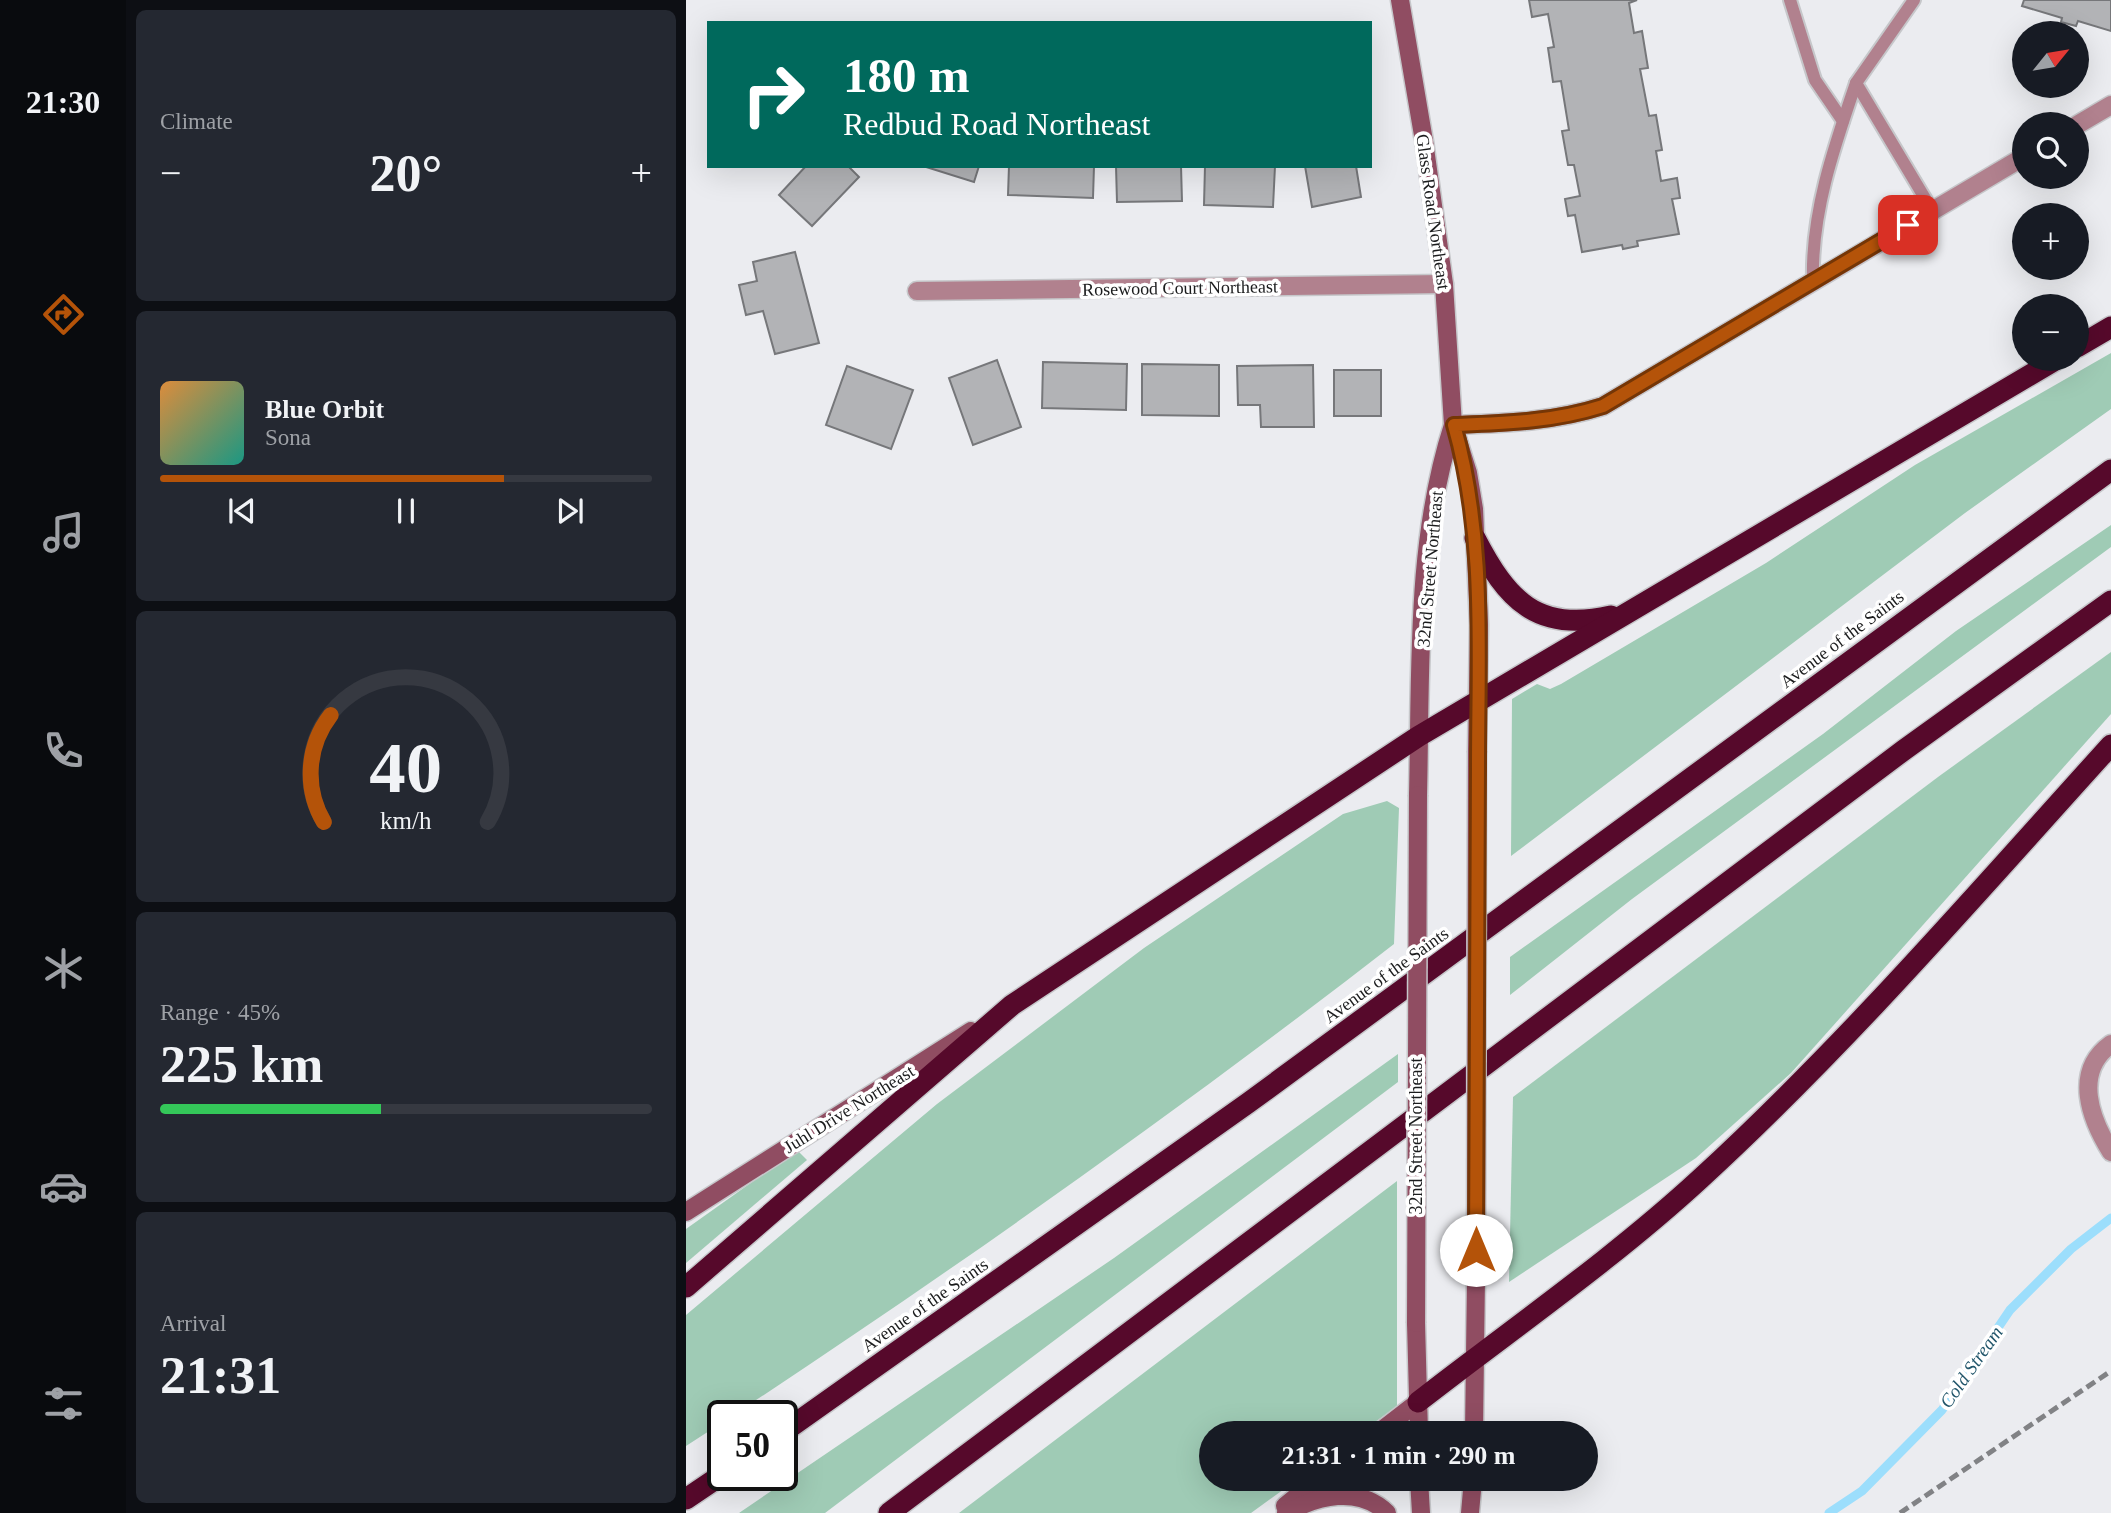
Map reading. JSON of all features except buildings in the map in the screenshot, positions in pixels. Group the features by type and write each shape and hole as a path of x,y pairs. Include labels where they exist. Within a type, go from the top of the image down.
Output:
{"highway":[{"path":"2089,340 2111,327"},
{"path":"686,1287 1012,1005 1419,736 2037,371"},
{"name":"Avenue of the Saints","path":"798,1422 1248,1103 2111,470"},
{"path":"1475,538 1491,570 1509,593 1541,615 1562,621 1587,622 1626,613"},
{"path":"889,1513 1904,750 2111,601"},
{"path":"1418,1402 1644,1229 1786,1098 1861,1021 2111,745"},
{"path":"686,1499 707,1485"}],"street":[{"name":"Glass Road Northeast","path":"1400,0 1424,141 1444,284 1454,425"},
{"path":"2089,118 2111,105"},
{"path":"1454,425 1568,418 1603,406 2012,164"},
{"name":"Rosewood Court Northeast","path":"917,292 1444,284"},
{"name":"32nd Street Northeast","path":"1454,425 1468,473 1475,538 1480,699 1474,1421"},
{"name":"32nd Street Northeast","path":"1419,1421 1416,1323 1419,736 1431,518 1438,472 1454,425"},
{"name":"Juhl Drive Northeast","path":"686,1212 1012,1005"},
{"path":"2108,1146 2089,1110 2089,1090 2096,1059 2111,1044"},
{"path":"1393,1421 1418,1402"},
{"path":"1277,1513 1304,1491"},
{"path":"1420,1491 1421,1513"},
{"path":"1470,1513 1472,1491"},
{"path":"1286,1513 1328,1496 1353,1496 1387,1513"}],"lane":[{"path":"1790,0 1815,80 1843,121"},
{"path":"1813,281 1812,247 1832,150 1856,83 1914,0"},
{"path":"1856,83 1932,211"}],"green space":[{"path":"2111,353 2111,409 1965,513 1511,856 1512,699 1537,684 1550,689 1561,684 1766,563 1915,465 2080,371 2089,371 2089,366"},
{"path":"2111,525 2111,547 1632,899 1510,995 1510,957 1823,734 1956,631"},
{"path":"2111,652 2111,714 1791,1073 1696,1158 1509,1282 1513,1097 1938,777"},
{"path":"1387,801 1399,808 1394,944 1232,1067 1068,1186 817,1360 756,1400 707,1400 707,1432 686,1446 686,1315 937,1104 1144,948 1343,814"},
{"path":"1398,1054 1398,1082 825,1513 739,1513 771,1491 798,1491 798,1473 1114,1258"},
{"path":"797,1150 807,1160 686,1263 686,1229"},
{"path":"1397,1181 1397,1406 1376,1421 1199,1421 1199,1491 1281,1491 1251,1513 959,1513"}],"waterway":[{"name":"Cold Stream","path":"1829,1513 1862,1491 1942,1410 2010,1310 2071,1249 2111,1218"}],"railway":[{"path":"1900,1513 2111,1371"}],"route":[{"path":"1476,1250 1479,625 1474,509 1468,473 1454,425 1568,418 1603,406 1908,225"}]}
